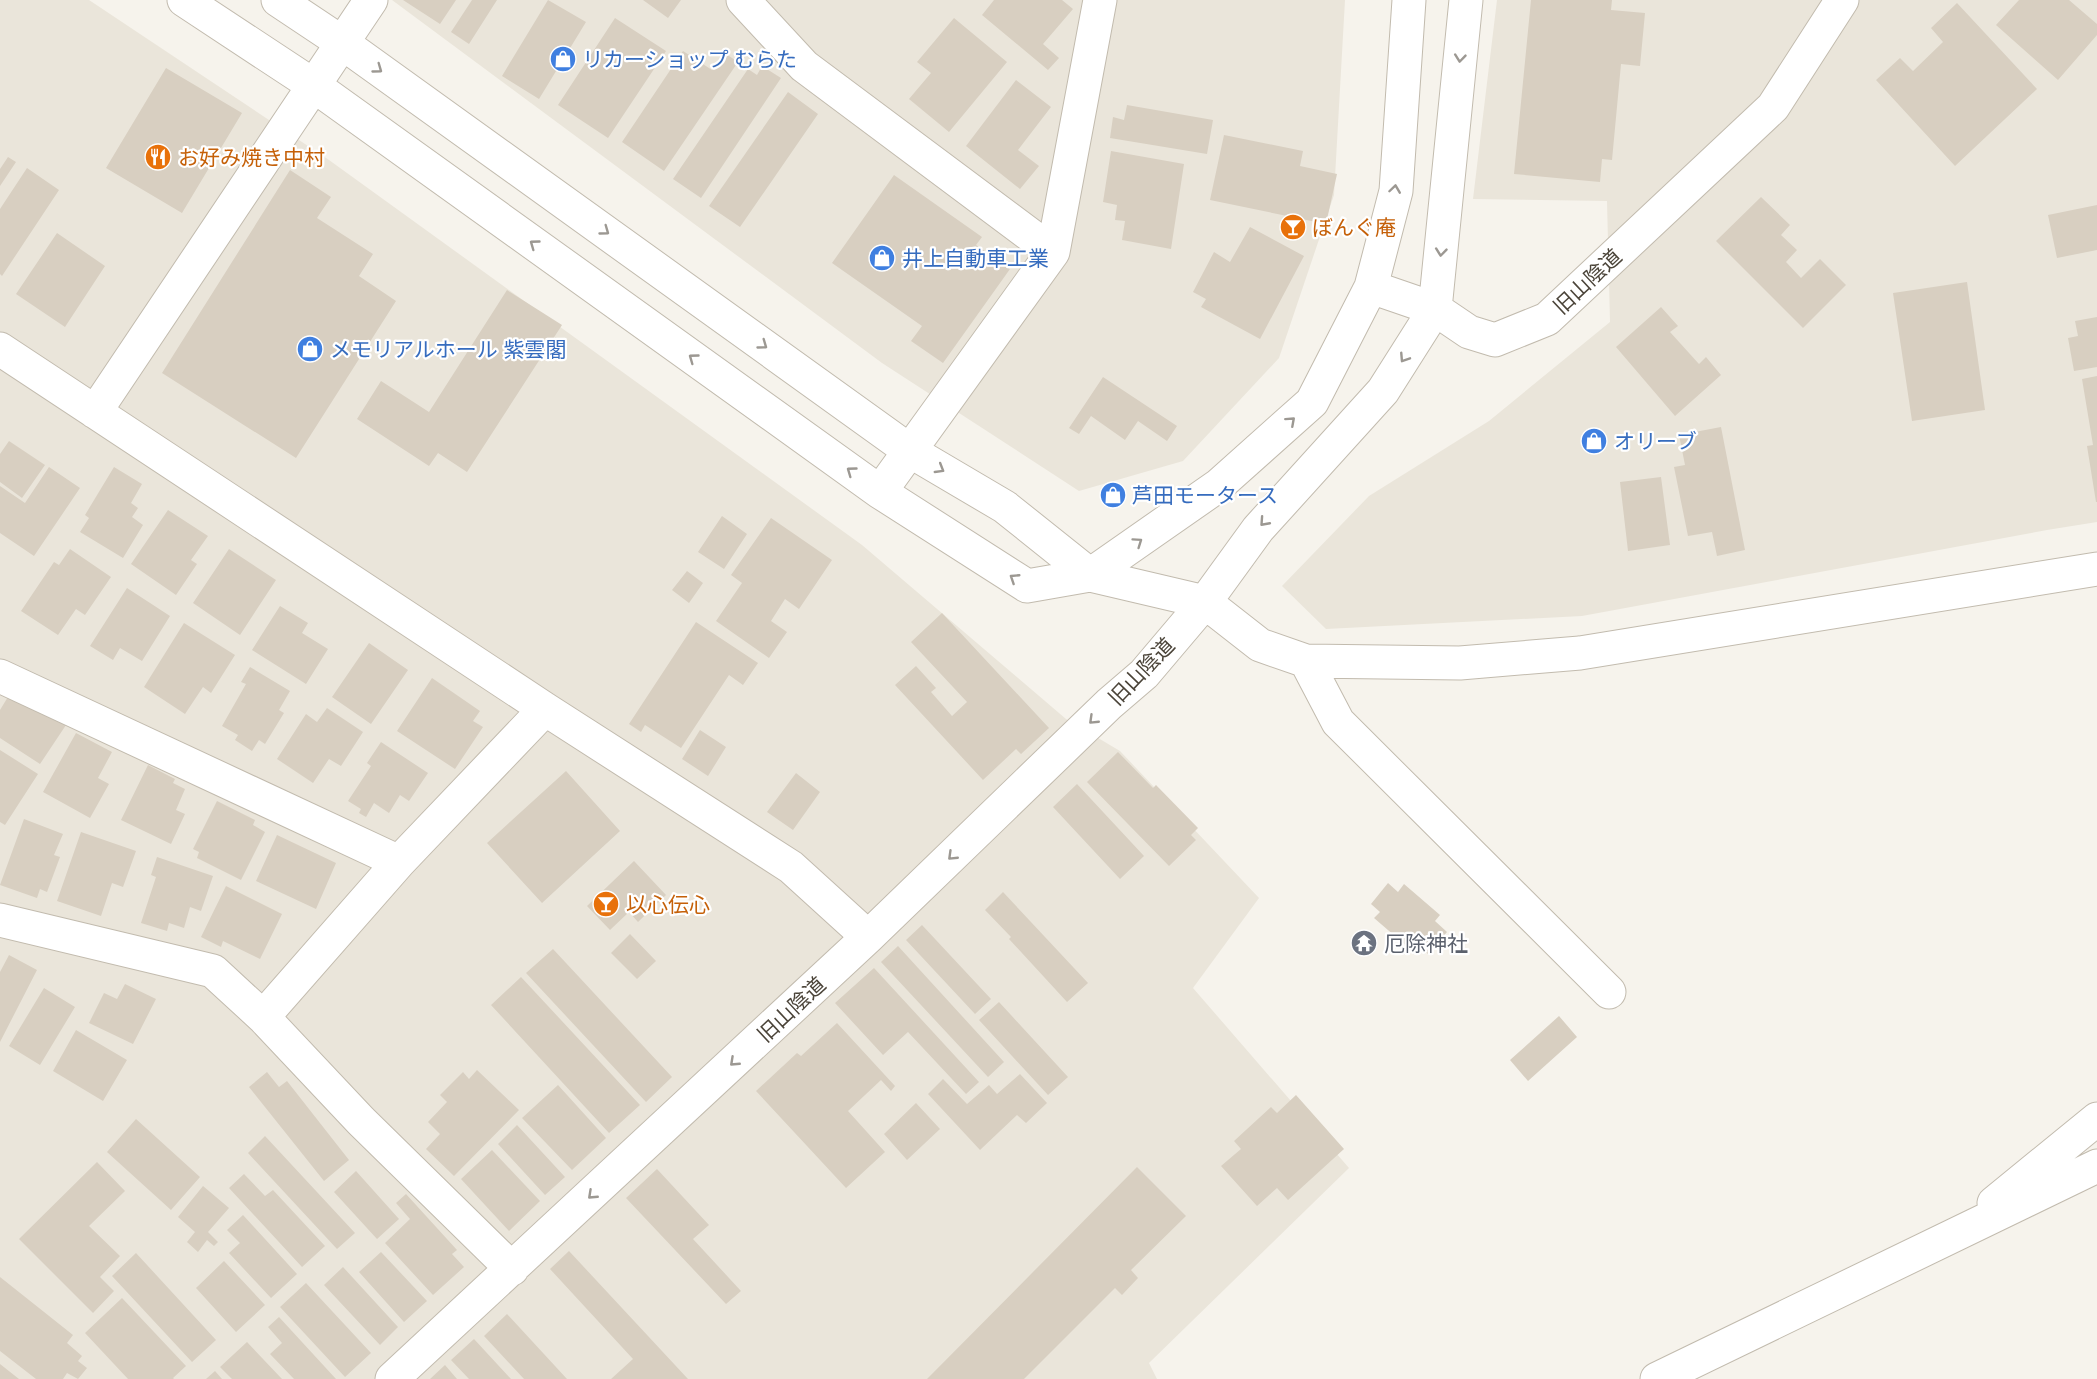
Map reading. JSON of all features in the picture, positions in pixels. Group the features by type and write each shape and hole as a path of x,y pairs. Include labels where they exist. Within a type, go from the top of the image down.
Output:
{"street":[{"path":"184,0 312,85 880,492 1027,586 1090,575 1204,602 1260,645 1306,661 1460,663 1580,653 2097,569"},
{"path":"278,0 341,42 910,451 1005,507 1090,575"},
{"path":"95,412 371,0"},
{"path":"743,0 804,66 1053,252"},
{"path":"880,492 1053,252 1100,0"},
{"path":"1090,575 1219,485 1312,402 1371,287 1396,191 1409,0"},
{"path":"1371,287 1435,309 1466,0"},
{"name":"旧山陰道","path":"392,1379 868,937 1109,704 1144,674 1204,602 1258,529 1383,391 1435,309 1469,332 1496,340 1547,319 1773,107 1842,0"},
{"path":"0,349 544,709 791,867 868,937"},
{"path":"1306,661 1338,722 1609,992"},
{"path":"0,676 399,862"},
{"path":"263,1017 399,862 544,709"},
{"path":"0,920 213,971 263,1017 362,1121 512,1269"},
{"path":"1953,1237 2097,1119"},
{"path":"1657,1379 2097,1166"}],"shaded area":[{"path":"0,0 89,0 329,160 862,545 1066,719 1120,751 1259,898 1193,988 1349,1168 1149,1363 1157,1379 0,1379"},
{"path":"392,0 1345,0 1334,195 1279,358 1183,461 1079,491 882,363"},
{"path":"1497,0 2097,0 2097,522 1582,616 1326,629 1282,586 1369,496 1489,421 1610,322 1607,201 1473,199"}],"building":[{"path":"403,0 456,0 440,24"},
{"path":"472,0 497,0 469,44 451,32"},
{"path":"548,0 586,22 539,99 502,76"},
{"path":"643,0 681,0 668,18"},
{"path":"994,0 1062,0 1073,9 1043,44 1059,58 1048,70 982,15"},
{"path":"1531,0 1612,0 1611,10 1645,13 1640,66 1621,64 1612,160 1602,159 1600,182 1514,174"},
{"path":"2019,0 2069,0 2097,24 2097,35 2058,80 1996,25"},
{"path":"1957,3 2037,89 1955,166 1876,80 1900,58 1913,71 1943,42 1931,28"},
{"path":"615,18 666,51 608,138 558,105"},
{"path":"954,18 1007,62 949,132 909,99 931,73 917,62"},
{"path":"683,51 712,70 723,52 738,62 664,171 622,142"},
{"path":"762,66 781,78 701,198 673,179 748,69 757,75"},
{"path":"166,68 242,113 182,213 106,168"},
{"path":"1016,80 1051,107 1018,150 1039,166 1020,189 966,146"},
{"path":"788,92 818,114 740,227 709,206"},
{"path":"1127,105 1213,120 1207,154 1110,138 1113,117 1124,120"},
{"path":"1224,135 1303,151 1300,166 1337,174 1326,224 1210,200"},
{"path":"1111,151 1184,164 1171,249 1122,240 1125,221 1115,220 1117,205 1103,202"},
{"path":"8,157 16,162 0,186 0,169"},
{"path":"27,168 59,190 2,276 0,274 0,209"},
{"path":"290,170 331,197 317,218 373,254 359,276 396,301 296,458 162,373"},
{"path":"894,175 982,237 976,245 1010,269 943,363 911,341 922,326 832,263"},
{"path":"1761,197 1790,225 1781,235 1797,250 1786,262 1801,278 1820,259 1846,285 1803,328 1716,241"},
{"path":"2097,205 2097,250 2057,258 2048,215"},
{"path":"1250,227 1304,256 1260,339 1201,307 1206,299 1193,292 1214,252 1230,262"},
{"path":"57,233 105,266 65,327 16,294"},
{"path":"1967,282 1985,410 1912,421 1893,293"},
{"path":"507,290 562,325 467,472 438,453 429,466 357,419 381,381 429,412"},
{"path":"1661,307 1678,326 1670,332 1699,364 1706,357 1721,375 1675,416 1616,347"},
{"path":"2097,317 2097,367 2074,371 2068,338 2078,336 2075,321"},
{"path":"2097,376 2096,502 2087,446 2093,445 2082,379"},
{"path":"1103,377 1177,426 1167,441 1138,421 1125,440 1091,416 1079,434 1069,428"},
{"path":"1721,427 1745,550 1717,556 1712,532 1688,536 1674,467 1685,465 1679,435"},
{"path":"9,441 45,465 22,498 0,482 0,454"},
{"path":"49,467 80,488 34,556 0,533 0,486 25,503"},
{"path":"114,467 142,484 131,503 138,508 132,517 143,525 123,558 80,532 89,518 85,515"},
{"path":"1661,477 1670,545 1628,551 1620,482"},
{"path":"168,510 208,536 191,560 197,564 176,595 131,564"},
{"path":"722,516 747,534 724,569 698,552"},
{"path":"771,518 832,560 799,609 785,599 771,621 787,632 769,658 716,621 742,583 731,575"},
{"path":"70,549 111,577 85,615 76,609 58,635 21,611 54,562 59,565"},
{"path":"229,549 276,580 240,635 193,603"},
{"path":"687,571 703,583 689,603 672,590"},
{"path":"127,588 170,616 142,661 120,648 113,660 90,646"},
{"path":"280,606 308,623 302,633 328,649 306,684 252,650"},
{"path":"942,613 1049,728 1021,754 1016,749 983,780 895,685 916,666 936,688 931,692 952,716 967,702 911,642"},
{"path":"696,622 758,663 743,685 729,675 681,748 645,725 641,732 629,724"},
{"path":"184,623 235,655 211,693 203,687 185,714 144,687"},
{"path":"369,643 408,670 371,724 332,697"},
{"path":"250,667 290,691 279,710 284,713 265,744 259,740 252,751 235,740 238,735 222,726 246,684 241,682"},
{"path":"432,678 480,711 473,721 483,727 455,769 397,731"},
{"path":"14,687 68,722 40,764 0,738 0,710"},
{"path":"327,708 363,732 341,766 329,759 313,783 277,759 306,714 317,722"},
{"path":"700,730 726,747 708,776 682,759"},
{"path":"76,733 112,752 98,778 109,784 90,818 43,792"},
{"path":"381,742 428,773 409,801 400,795 389,813 374,803 366,817 359,813 361,809 348,801 371,766 367,763"},
{"path":"0,750 38,774 5,825 0,822"},
{"path":"1118,752 1153,788 1156,785 1198,828 1191,835 1196,840 1169,866 1087,782"},
{"path":"148,765 175,779 173,783 185,789 176,810 185,814 171,844 121,820"},
{"path":"566,771 620,831 542,903 487,843"},
{"path":"796,773 820,792 793,830 767,812"},
{"path":"1077,784 1144,856 1120,879 1053,807"},
{"path":"217,801 255,820 253,825 265,832 241,880 197,858 199,852 193,849"},
{"path":"24,819 63,834 54,855 60,857 47,892 40,889 37,898 0,885"},
{"path":"81,832 136,851 123,887 112,883 101,916 57,901"},
{"path":"277,835 336,863 316,909 256,881"},
{"path":"157,857 213,876 201,911 190,907 184,928 169,923 167,931 141,923 156,877 151,875"},
{"path":"634,861 666,895 638,922 629,912 610,930 587,906"},
{"path":"1388,883 1398,892 1404,884 1440,915 1435,921 1447,932 1428,954 1416,943 1410,949 1374,918 1380,912 1371,904"},
{"path":"226,886 282,914 260,959 223,941 221,947 201,937"},
{"path":"1003,892 1088,983 1067,1002 985,910"},
{"path":"922,925 991,999 975,1014 906,940"},
{"path":"630,934 656,961 637,979 611,953"},
{"path":"898,946 1004,1062 988,1077 881,962"},
{"path":"553,949 672,1077 646,1102 526,973"},
{"path":"9,955 37,970 0,1042 0,972"},
{"path":"874,968 979,1082 966,1094 908,1032 883,1055 835,1003"},
{"path":"521,977 640,1105 609,1133 491,1005"},
{"path":"125,984 156,999 133,1044 89,1023 104,993 117,999"},
{"path":"44,988 75,1007 40,1065 9,1046"},
{"path":"999,1002 1068,1077 1048,1095 979,1020"},
{"path":"1559,1016 1577,1037 1528,1081 1510,1060"},
{"path":"837,1023 895,1086 891,1091 881,1080 848,1111 885,1152 846,1188 756,1091 797,1053 801,1056"},
{"path":"76,1030 127,1060 103,1101 53,1071"},
{"path":"477,1070 519,1110 454,1176 426,1149 440,1134 428,1122 447,1102 440,1095 463,1072 469,1079"},
{"path":"267,1072 279,1087 287,1081 349,1160 324,1181 249,1087"},
{"path":"1020,1074 1047,1103 1026,1123 1017,1115 980,1150 928,1094 943,1079 967,1104 989,1085 997,1094"},
{"path":"558,1085 606,1138 572,1170 522,1118"},
{"path":"1296,1095 1344,1149 1288,1200 1277,1188 1257,1206 1221,1166 1241,1149 1234,1141 1271,1107 1277,1113"},
{"path":"916,1103 940,1129 907,1160 884,1134"},
{"path":"136,1119 200,1177 171,1210 107,1152"},
{"path":"517,1125 565,1177 545,1195 498,1144"},
{"path":"265,1136 355,1233 337,1249 248,1153"},
{"path":"492,1150 540,1201 509,1231 461,1179"},
{"path":"97,1162 125,1191 89,1226 120,1256 100,1277 114,1291 93,1313 19,1239"},
{"path":"1137,1167 1186,1216 1131,1270 1138,1278 1122,1295 1115,1288 1024,1379 927,1379"},
{"path":"657,1169 709,1225 693,1239 741,1291 726,1304 626,1198"},
{"path":"356,1171 399,1219 377,1239 334,1192"},
{"path":"244,1174 265,1196 273,1190 325,1246 302,1267 229,1188"},
{"path":"203,1186 229,1208 208,1232 218,1242 214,1246 207,1240 198,1252 187,1242 195,1232 178,1217"},
{"path":"406,1194 457,1250 452,1254 464,1267 433,1295 385,1243 410,1219 396,1203"},
{"path":"243,1215 297,1274 271,1298 229,1253 240,1243 227,1230"},
{"path":"569,1251 688,1379 611,1379 633,1359 550,1269"},
{"path":"381,1252 427,1301 404,1322 359,1272"},
{"path":"136,1253 216,1340 192,1362 112,1276"},
{"path":"224,1261 265,1305 236,1332 196,1288"},
{"path":"343,1267 398,1327 380,1345 324,1285"},
{"path":"0,1277 73,1335 67,1343 82,1356 78,1361 87,1368 78,1379 67,1373 63,1379 36,1379 0,1351"},
{"path":"306,1283 371,1353 345,1377 280,1307"},
{"path":"122,1298 186,1366 174,1379 128,1379 85,1333"},
{"path":"507,1314 567,1379 524,1379 484,1336"},
{"path":"279,1317 336,1379 294,1379 270,1354 282,1343 268,1327"},
{"path":"474,1339 511,1379 469,1379 451,1360"},
{"path":"247,1342 282,1379 232,1379 220,1367"},
{"path":"0,1364 19,1379 0,1379"},
{"path":"445,1365 457,1379 430,1379"},
{"path":"215,1371 222,1379 206,1379"}],"place":[{"name":"リカーショップ むらた","path":"563,59"},
{"name":"お好み焼き中村","path":"158,157"},
{"name":"ぼんぐ庵","path":"1293,227"},
{"name":"井上自動車工業","path":"882,258"},
{"name":"メモリアルホール 紫雲閣","path":"310,349"},
{"name":"オリーブ","path":"1594,441"},
{"name":"芦田モータース","path":"1113,495"},
{"name":"以心伝心","path":"606,904"},
{"name":"厄除神社","path":"1364,943"}]}
